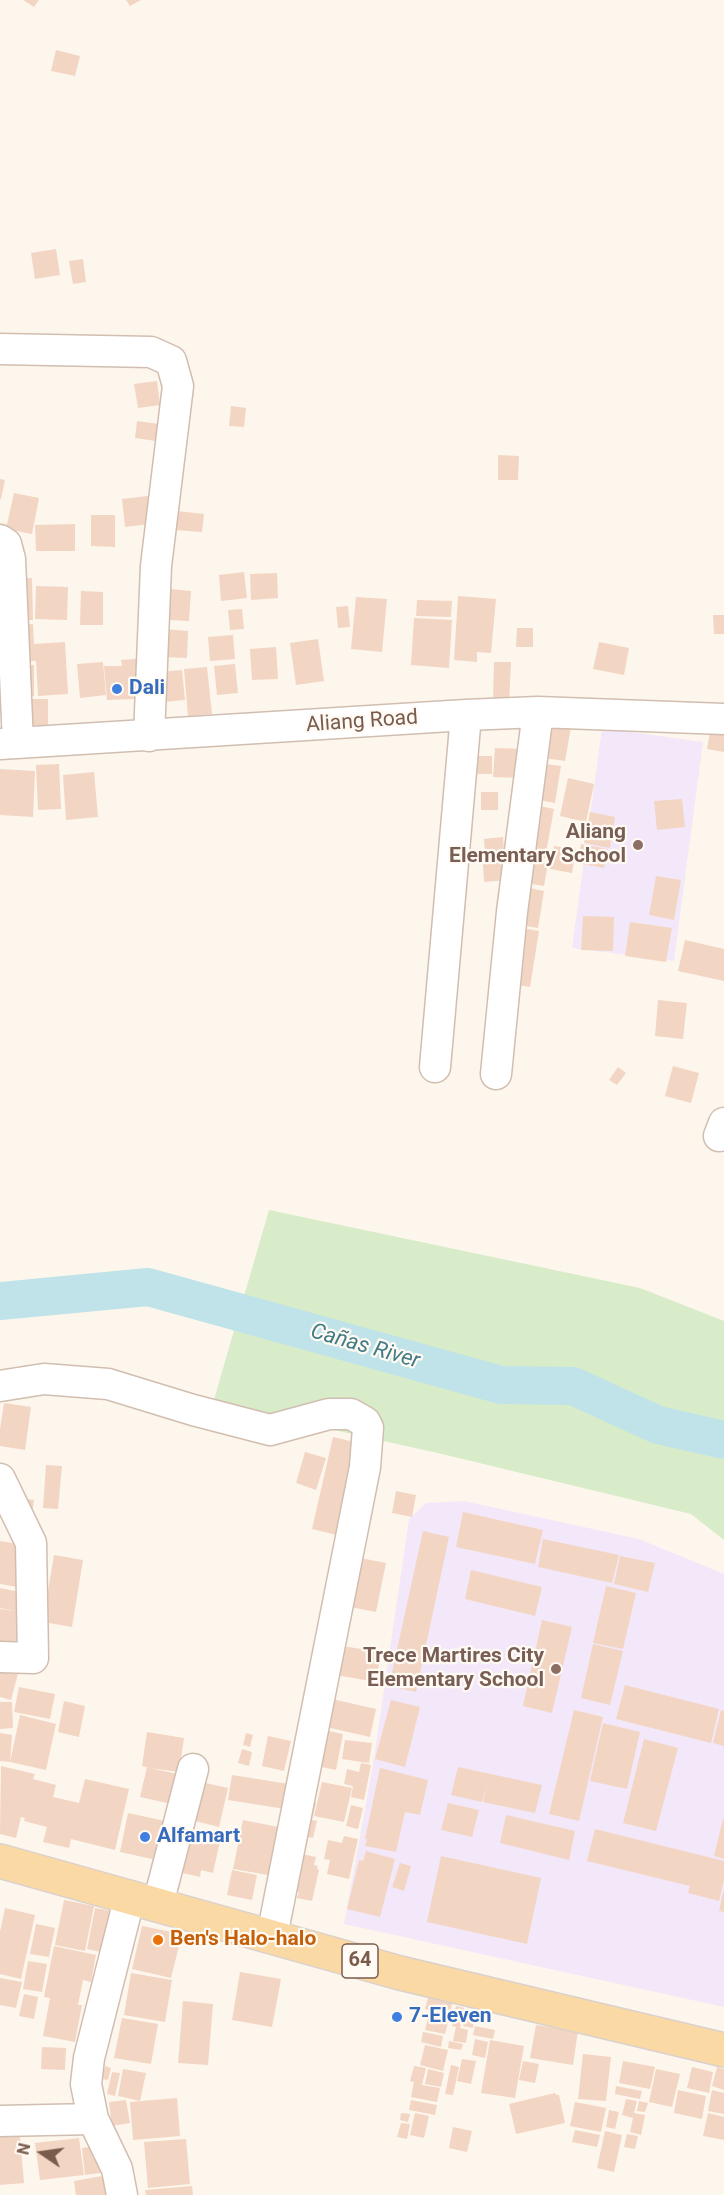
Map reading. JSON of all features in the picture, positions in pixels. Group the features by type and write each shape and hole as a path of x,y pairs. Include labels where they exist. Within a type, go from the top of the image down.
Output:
{"main road":[{"name":"64","path":"0,1861 400,1973 724,2050"}],"street":[{"path":"0,350 151,352 171,361 178,386 156,566 149,736"},
{"path":"0,540 6,544 10,559 9,743"},
{"path":"496,1074 512,912 538,712"},
{"name":"Aliang Road","path":"9,743 538,712 724,719"},
{"path":"435,1067 466,715"},
{"path":"0,1386 44,1379 108,1384 270,1430 328,1414 351,1414 365,1422 368,1434 365,1467 272,1936"},
{"path":"0,1479 31,1543 33,1658 0,1657"},
{"path":"122,2195 117,2169 93,2119 87,2096 89,2058 193,1769"},
{"path":"0,2121 93,2119"}],"shaded area":[{"name":"Aliang Elementary School","path":"602,728 703,742 674,961 572,948"},
{"name":"Trece Martires City Elementary School","path":"464,1501 639,1539 724,1574 724,2007 344,1924 373,1765 409,1519 426,1503"}],"green space":[{"path":"269,1210 640,1288 724,1321 724,1540 691,1514 442,1454 213,1403"}],"building":[{"path":"23,0 39,0 34,7"},
{"path":"126,0 141,0 130,6"},
{"path":"56,50 80,56 75,76 51,71"},
{"path":"56,249 60,275 35,279 31,253"},
{"path":"83,259 86,282 73,284 69,261"},
{"path":"157,381 160,405 138,408 134,384"},
{"path":"231,406 246,408 244,427 229,426"},
{"path":"137,421 166,425 163,442 135,438"},
{"path":"498,455 519,456 518,480 498,480"},
{"path":"0,479 5,480 1,499 0,499"},
{"path":"14,493 39,498 32,534 6,529"},
{"path":"156,495 159,523 125,527 122,499"},
{"path":"177,511 204,514 202,532 175,530"},
{"path":"91,515 115,515 115,547 91,546"},
{"path":"75,524 75,551 36,551 35,525"},
{"path":"244,572 247,598 221,601 219,575"},
{"path":"277,573 278,598 251,600 250,574"},
{"path":"11,578 32,578 33,620 12,620"},
{"path":"36,586 68,587 67,620 35,619"},
{"path":"160,588 191,591 189,621 170,620 170,607 159,606"},
{"path":"81,591 103,592 103,625 80,625"},
{"path":"458,596 496,599 491,653 477,652 477,662 454,660"},
{"path":"356,597 387,599 382,652 351,649"},
{"path":"417,600 452,601 451,617 416,616"},
{"path":"348,606 350,627 338,628 336,607"},
{"path":"242,609 244,629 230,630 228,610"},
{"path":"713,615 724,615 724,634 714,634"},
{"path":"414,618 452,620 449,668 411,665"},
{"path":"33,624 34,644 65,642 68,694 38,696 36,661 16,661 14,625"},
{"path":"517,628 533,628 533,647 516,647"},
{"path":"164,629 188,631 187,658 162,657"},
{"path":"233,635 235,659 210,661 208,637"},
{"path":"318,639 324,681 296,685 290,643"},
{"path":"599,642 629,648 624,675 593,669"},
{"path":"276,647 278,679 252,680 250,649"},
{"path":"146,658 148,675 134,677 135,699 107,700 104,666 122,666 121,660"},
{"path":"103,662 106,695 80,698 77,664"},
{"path":"494,662 511,662 509,702 493,701"},
{"path":"235,664 238,693 217,695 214,666"},
{"path":"17,665 34,665 34,696 17,696"},
{"path":"207,667 212,714 188,716 184,669"},
{"path":"182,670 185,700 164,702 161,672"},
{"path":"18,699 48,699 48,725 19,725"},
{"path":"542,723 571,727 565,761 537,757"},
{"path":"710,732 724,735 724,752 707,749"},
{"path":"495,748 522,749 521,778 493,777"},
{"path":"474,756 492,756 492,774 474,774"},
{"path":"539,763 561,766 555,803 533,799"},
{"path":"59,764 61,809 38,810 36,765"},
{"path":"0,769 35,771 33,817 0,815"},
{"path":"94,772 98,817 66,820 63,775"},
{"path":"568,778 594,784 586,822 560,816"},
{"path":"481,792 498,792 498,810 481,810"},
{"path":"682,799 685,827 657,830 654,801"},
{"path":"531,804 554,809 545,858 521,853"},
{"path":"590,812 615,817 610,848 584,843"},
{"path":"503,837 504,852 485,853 484,839"},
{"path":"581,844 608,849 604,868 577,863"},
{"path":"554,846 576,849 572,873 550,869"},
{"path":"523,859 548,863 544,886 520,882"},
{"path":"507,862 508,880 484,882 483,864"},
{"path":"656,876 681,880 674,920 649,915"},
{"path":"519,886 544,891 538,928 513,924"},
{"path":"583,916 614,917 613,951 581,950"},
{"path":"630,922 672,928 666,962 625,956"},
{"path":"515,927 539,931 530,987 506,983"},
{"path":"685,940 724,949 724,981 678,971"},
{"path":"658,1000 687,1003 683,1039 655,1036"},
{"path":"673,1066 699,1073 691,1103 665,1096"},
{"path":"618,1067 626,1073 617,1085 609,1080"},
{"path":"4,1403 31,1407 25,1450 0,1446"},
{"path":"333,1437 363,1444 341,1536 312,1529"},
{"path":"305,1452 326,1458 316,1490 296,1483"},
{"path":"46,1465 62,1466 58,1509 43,1508"},
{"path":"396,1491 416,1495 412,1517 392,1513"},
{"path":"18,1498 34,1500 32,1513"},
{"path":"463,1512 543,1530 535,1564 456,1547"},
{"path":"423,1531 449,1537 416,1692 389,1686"},
{"path":"543,1539 619,1555 612,1583 538,1567"},
{"path":"0,1541 30,1546 23,1588 0,1584"},
{"path":"54,1555 83,1560 72,1627 43,1622"},
{"path":"620,1556 655,1563 648,1592 614,1584"},
{"path":"355,1557 386,1563 376,1612 345,1606"},
{"path":"471,1570 542,1587 535,1616 465,1599"},
{"path":"606,1586 636,1593 623,1649 593,1643"},
{"path":"0,1588 30,1594 24,1655 0,1651 0,1609 15,1611 0,1608"},
{"path":"542,1620 572,1627 552,1713 523,1706"},
{"path":"593,1644 623,1651 610,1705 581,1698"},
{"path":"342,1646 381,1652 376,1682 336,1675"},
{"path":"0,1661 20,1666 11,1700 0,1697"},
{"path":"625,1685 719,1709 711,1743 616,1719"},
{"path":"19,1687 55,1694 50,1719 14,1712"},
{"path":"332,1699 376,1709 370,1737 326,1727"},
{"path":"391,1700 420,1707 405,1767 375,1759"},
{"path":"64,1701 85,1706 79,1737 58,1732"},
{"path":"0,1702 12,1702 13,1728 0,1729"},
{"path":"574,1710 603,1717 579,1821 549,1814"},
{"path":"721,1710 724,1711 724,1746 713,1743"},
{"path":"20,1715 56,1724 46,1770 10,1762"},
{"path":"603,1723 640,1732 627,1789 590,1781"},
{"path":"315,1728 343,1734 336,1770 308,1764"},
{"path":"147,1732 184,1738 179,1772 150,1768 182,1775 176,1805 140,1797 147,1767 142,1766"},
{"path":"0,1733 12,1735 10,1762 0,1761"},
{"path":"246,1733 253,1735 250,1747 243,1745"},
{"path":"268,1736 291,1741 284,1771 262,1766"},
{"path":"644,1739 678,1748 656,1831 623,1823"},
{"path":"345,1740 372,1743 369,1763 342,1759"},
{"path":"242,1749 252,1752 249,1766 238,1763"},
{"path":"361,1763 371,1765 364,1800 351,1797 353,1786 344,1784 347,1769 359,1772"},
{"path":"1,1766 35,1774 33,1779 56,1785 53,1797 79,1803 85,1779 129,1789 115,1850 71,1839 69,1848 43,1842 47,1827 24,1821 25,1818 21,1817 16,1838 0,1834"},
{"path":"458,1767 542,1785 535,1813 483,1802 487,1784 482,1802 451,1795"},
{"path":"380,1768 428,1780 420,1815 405,1812 396,1852 365,1846"},
{"path":"232,1775 289,1784 285,1809 228,1800"},
{"path":"192,1780 228,1788 219,1827 183,1818"},
{"path":"322,1782 352,1788 344,1822 314,1816"},
{"path":"303,1800 316,1803 312,1820 317,1821 313,1838 295,1835"},
{"path":"448,1803 479,1810 472,1837 441,1830"},
{"path":"351,1805 363,1808 358,1829 346,1826"},
{"name":"Alfamart","path":"128,1813 170,1822 161,1861 120,1852"},
{"path":"506,1815 575,1831 569,1860 500,1843"},
{"path":"724,1819 724,1859 714,1856"},
{"path":"243,1820 283,1828 274,1876 233,1869"},
{"path":"595,1829 724,1861 724,1880 719,1901 688,1893 690,1886 587,1861"},
{"path":"179,1831 220,1841 213,1873 201,1870 200,1877 174,1871"},
{"path":"344,1836 358,1839 349,1879 327,1874 330,1860 324,1859 328,1840 342,1843"},
{"path":"366,1851 395,1859 380,1917 347,1909 359,1860 363,1861"},
{"path":"293,1852 316,1857 314,1865 318,1866 319,1870 312,1901 297,1898 299,1892 284,1888"},
{"path":"441,1856 541,1878 527,1944 427,1922"},
{"path":"400,1863 411,1866 404,1891 392,1887"},
{"path":"232,1870 257,1875 252,1900 227,1895"},
{"path":"724,1892 724,1912 719,1911"},
{"path":"64,1900 94,1906 85,1951 55,1945"},
{"path":"5,1908 35,1915 21,1979 0,1974 0,1932"},
{"path":"95,1908 113,1911 105,1953 87,1949"},
{"path":"36,1924 55,1928 49,1957 30,1954"},
{"path":"142,1926 182,1934 171,1978 132,1969"},
{"path":"54,1946 96,1955 91,1982 83,1980 78,2005 82,2005 75,2042 43,2036 50,1998 44,1997"},
{"path":"28,1961 47,1964 42,1992 23,1989"},
{"path":"240,1972 281,1979 272,2027 232,2020"},
{"path":"131,1973 172,1980 165,2022 124,2015"},
{"path":"0,1978 22,1982 16,2008 0,2005"},
{"path":"24,1994 38,1997 34,2019 19,2016"},
{"path":"428,1998 452,2003 450,2015 425,2009"},
{"path":"183,2001 213,2004 208,2065 178,2063"},
{"path":"456,2006 464,2008 460,2028 468,2030 466,2043 453,2041 456,2027 452,2026"},
{"path":"467,2010 476,2012 473,2028 463,2026"},
{"path":"429,2014 449,2018 445,2034 425,2030"},
{"path":"122,2018 158,2024 151,2064 114,2058"},
{"path":"536,2025 578,2031 573,2065 530,2058"},
{"path":"475,2026 495,2030 493,2039 473,2035"},
{"path":"423,2032 443,2036 441,2047 421,2042"},
{"path":"475,2039 488,2042 485,2058 472,2055"},
{"path":"490,2040 524,2046 515,2098 481,2093"},
{"path":"449,2041 463,2044 461,2050 448,2048"},
{"path":"425,2045 448,2050 443,2071 420,2065"},
{"path":"42,2047 66,2048 65,2070 41,2069"},
{"path":"583,2054 611,2057 606,2101 578,2099"},
{"path":"462,2059 476,2061 471,2084 457,2081"},
{"path":"523,2061 539,2064 535,2083 519,2080"},
{"path":"623,2061 655,2067 650,2089 619,2083"},
{"path":"451,2065 459,2067 453,2095 445,2094"},
{"path":"105,2066 111,2068 108,2080 102,2079"},
{"path":"414,2066 426,2068 422,2085 440,2088 437,2102 411,2097 414,2082 410,2081"},
{"path":"692,2067 713,2072 709,2093 687,2088"},
{"path":"717,2067 724,2069 724,2090 712,2086"},
{"path":"123,2069 146,2073 140,2101 118,2096"},
{"path":"428,2069 444,2073 441,2087 425,2084"},
{"path":"656,2069 680,2074 672,2107 649,2102"},
{"path":"112,2072 120,2073 115,2096 107,2094"},
{"path":"616,2086 642,2091 640,2099 615,2094"},
{"path":"678,2090 706,2096 702,2119 674,2113"},
{"path":"712,2090 724,2093 724,2114 708,2111"},
{"path":"555,2093 559,2095 565,2123 516,2134 509,2104"},
{"path":"177,2098 180,2136 133,2140 130,2102"},
{"path":"626,2099 637,2101 634,2113 645,2115 641,2135 630,2132 633,2118 622,2115"},
{"path":"126,2100 130,2123 112,2126 109,2102"},
{"path":"411,2100 437,2105 435,2115 409,2110"},
{"path":"639,2101 648,2103 645,2112 637,2111"},
{"path":"575,2102 606,2108 601,2132 570,2126"},
{"path":"609,2110 619,2112 615,2129 606,2127"},
{"path":"401,2113 410,2114 408,2122 400,2120"},
{"path":"415,2113 429,2116 424,2138 410,2135"},
{"path":"708,2113 724,2117 724,2140 703,2136"},
{"path":"401,2123 410,2124 407,2139 397,2137"},
{"path":"19,2125 24,2183 0,2185 0,2126"},
{"path":"453,2127 472,2131 467,2152 449,2148"},
{"path":"575,2130 600,2135 597,2147 572,2142"},
{"path":"605,2131 622,2135 614,2172 597,2168"},
{"path":"627,2134 638,2136 635,2149 624,2147"},
{"path":"79,2138 84,2175 40,2180 35,2143"},
{"path":"186,2139 190,2184 148,2188 144,2142"},
{"path":"106,2145 108,2172 85,2175 82,2148"},
{"path":"108,2175 111,2195 76,2195 74,2181"},
{"path":"192,2186 193,2195 146,2195 145,2190"}],"waterway":[{"name":"Cañas River","path":"0,1301 148,1287 501,1385 573,1386 658,1425 724,1440"}],"place":[{"name":"Dali","path":"117,689"},
{"name":"Aliang Elementary School","path":"638,845"},
{"name":"Trece Martires City Elementary School","path":"556,1669"},
{"name":"Alfamart","path":"145,1837"},
{"name":"Ben's Halo-halo","path":"158,1940"},
{"name":"7-Eleven","path":"397,2017"}]}
